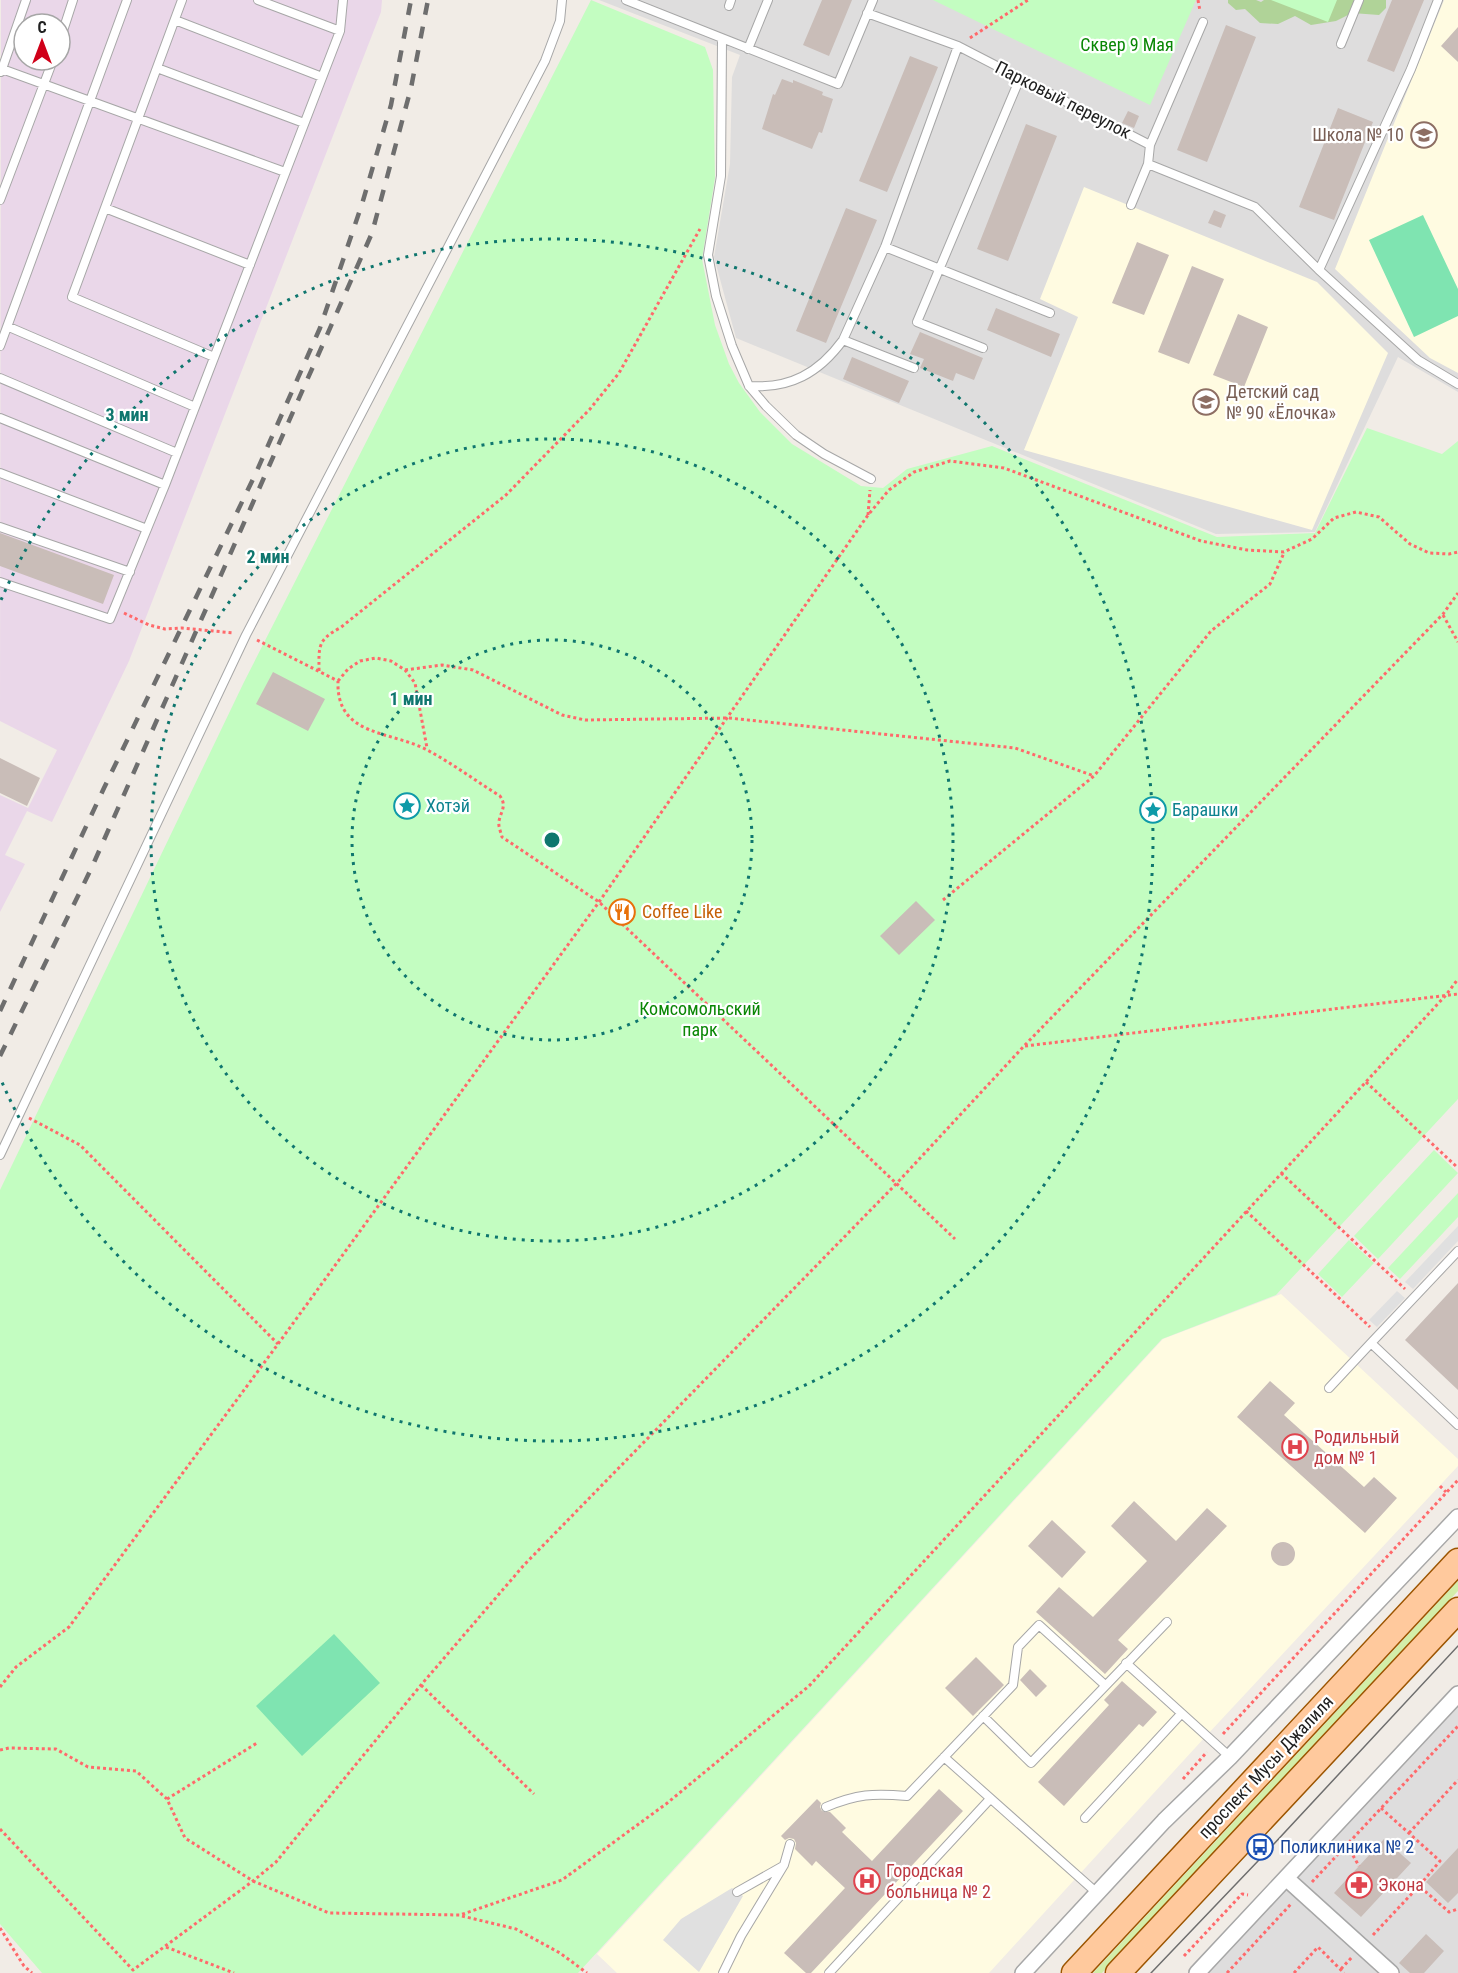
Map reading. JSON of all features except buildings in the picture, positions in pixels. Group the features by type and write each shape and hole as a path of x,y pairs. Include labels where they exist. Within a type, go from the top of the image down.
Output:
{"main road":[{"name":"проспект Мусы Джалиля","path":"1074,1973 1458,1561"},
{"name":"проспект Мусы Джалиля","path":"1118,1973 1458,1610"}],"street":[{"path":"1023,1973 1164,1821 1230,1757 1458,1517"},
{"path":"1197,1973 1458,1694"},
{"path":"1286,1878 1388,1972"}],"lane":[{"path":"26,0 1,71 92,100 285,172"},
{"path":"0,346 9,327 127,0"},
{"path":"182,0 72,297 214,357"},
{"path":"258,0 340,31"},
{"path":"0,582 110,619 165,485 340,31 343,0"},
{"path":"0,1155 246,634 545,61 560,21 562,0"},
{"path":"626,0 838,84 873,0"},
{"path":"748,49 768,0"},
{"path":"1341,44 1359,0"},
{"path":"1319,270 1411,69 1438,0"},
{"name":"Парковый переулок","path":"867,13 958,46 1150,145 1148,164 1131,205"},
{"path":"175,20 322,77"},
{"path":"1150,145 1203,22"},
{"path":"722,39 721,176 708,255 716,296 732,346 749,386 796,435 824,454 871,479"},
{"path":"749,386 776,386 802,377 834,352 843,340 885,247 958,46"},
{"path":"157,69 304,123"},
{"path":"0,200 49,72"},
{"path":"983,348 917,322 1020,78"},
{"path":"1148,164 1255,207 1319,270 1418,360 1458,384"},
{"path":"105,208 250,265"},
{"path":"885,247 1050,313"},
{"path":"9,327 195,406"},
{"path":"843,340 914,368"},
{"path":"0,378 177,453"},
{"path":"0,418 165,485"},
{"path":"0,472 147,529"},
{"path":"0,527 130,572"},
{"path":"1329,1388 1458,1251"},
{"path":"1371,1343 1458,1425"},
{"path":"983,1716 1031,1763 1167,1622"},
{"path":"826,1807 849,1798 876,1793 908,1796 1013,1685 1018,1647 1039,1625 1105,1685"},
{"path":"1126,1663 1230,1757"},
{"path":"1085,1818 1182,1714"},
{"path":"944,1757 1097,1893"},
{"path":"829,1973 990,1799"},
{"path":"723,1973 741,1936 784,1865 790,1844"},
{"path":"737,1892 784,1865"}],"path":[{"path":"958,46 1028,0"},
{"path":"319,671 319,648 325,636 340,628 506,495 590,408 619,373 699,229"},
{"path":"0,1687 16,1667 69,1627 599,902 868,515 889,490 914,472 950,461 1005,468 1201,541 1247,550 1284,552 1312,540 1334,518 1356,512 1379,518 1410,544 1429,554 1458,552"},
{"path":"868,515 871,479"},
{"path":"943,900 1094,776 1211,632 1270,584 1284,552"},
{"path":"0,1829 134,1971 276,1862 421,1685 524,1565 897,1183 1024,1046 1443,614 1458,593"},
{"path":"115,609 149,625 165,629 190,628 246,634 338,681"},
{"path":"1443,614 1458,642"},
{"path":"427,749 415,683 405,670 391,661 376,658 360,661 348,669 338,681 338,694 348,717 374,732 427,749 500,796 504,801 499,821 502,837 599,902 955,1239"},
{"path":"405,670 442,665 473,670 562,715 585,720 729,718 1015,748 1094,776"},
{"path":"460,1916 562,1880 666,1804 809,1686 1446,995 1458,979"},
{"path":"1024,1046 1458,994"},
{"path":"1366,1082 1458,1168"},
{"path":"20,1113 80,1145 278,1344"},
{"path":"1281,1173 1414,1297"},
{"path":"1246,1211 1379,1335"},
{"path":"1176,1786 1458,1480"},
{"path":"1440,1486 1446,1492"},
{"path":"421,1685 534,1794"},
{"path":"1227,1973 1458,1726"},
{"path":"167,1799 257,1743"},
{"path":"0,1750 9,1748 56,1749 88,1767 136,1771 167,1799 184,1838 253,1881 329,1913 460,1916 516,1929 560,1953 587,1973"},
{"path":"1409,1833 1458,1780"},
{"path":"1341,1969 1440,1861 1381,1808"},
{"path":"1347,1845 1359,1866"},
{"path":"1419,1886 1449,1912 1458,1909"},
{"path":"1184,1956 1242,1894"},
{"path":"0,1928 24,1966 32,1973"},
{"path":"165,1946 234,1973"},
{"path":"1294,1973 1318,1947 1344,1973"}],"shaded area":[{"path":"1,0 382,0 381,12 129,661 52,822 27,811 5,855 25,864 0,912 0,795 28,808 57,750 0,721"},
{"path":"599,0 1458,0 1458,392 1398,357 1315,532 1216,534 736,338 714,257 730,164 732,77 740,55"},
{"name":"Школа № 10","path":"1444,0 1458,0 1458,373 1430,358 1335,269"},
{"name":"Детский сад № 90 «Ёлочка»","path":"1084,187 1317,282 1388,353 1312,530 1024,450 1078,317 1040,299"},
{"path":"1458,1226 1458,1241 1413,1289 1405,1282"},
{"path":"1397,1291 1405,1298 1377,1327 1369,1320"},
{"path":"1281,1294 1458,1459 1458,1466 989,1973 617,1973 597,1954 1163,1339"},
{"path":"1458,1704 1458,1973 1207,1973 1297,1877"},
{"path":"732,1888 743,1896 699,1972 663,1940 681,1919"}],"green space":[{"name":"Комсомольский парк","path":"591,0 705,47 713,70 715,178 702,259 715,325 729,364 739,383 760,412 792,444 861,486 883,488 907,469 992,446 1217,537 1315,533 1367,428 1442,454 1458,441 1458,1099 1276,1295 1162,1339 578,1973 42,1973 0,1924 0,1190 244,682"},
{"name":"Сквер 9 Мая","path":"933,0 1196,0 1150,105"},
{"path":"1228,0 1261,2 1264,0 1386,0 1386,8 1379,15 1352,13 1336,21 1311,25 1295,16 1278,24 1260,23 1245,9 1236,10 1228,3"},
{"path":"1271,0 1337,0 1328,22"},
{"path":"1423,215 1458,289 1458,316 1414,337 1369,240"},
{"path":"1434,1150 1458,1173 1378,1259 1354,1236"},
{"path":"1458,1193 1458,1217 1400,1279 1388,1268"},
{"path":"1349,1240 1374,1263 1342,1297 1318,1274"},
{"path":"1458,1581 1458,1591 1102,1973 1093,1973"},
{"path":"334,1634 380,1683 302,1756 256,1706"}],"tram line":[{"path":"1151,1973 1458,1646"}],"railway":[{"path":"0,1011 104,788 255,475 320,328 362,204 391,105 411,0"},
{"path":"0,1056 92,867 372,233 411,88 428,0"}],"place":[{"name":"Школа № 10","path":"1424,135"},
{"name":"Детский сад № 90 «Ёлочка»","path":"1206,402"},
{"name":"Хотэй","path":"407,806"},
{"name":"Барашки","path":"1153,810"},
{"name":"Coffee Like","path":"622,912"},
{"name":"Родильный дом № 1","path":"1295,1447"},
{"name":"Поликлиника № 2","path":"1260,1847"},
{"name":"Городская больница № 2","path":"867,1881"},
{"name":"Экона","path":"1359,1885"}]}
